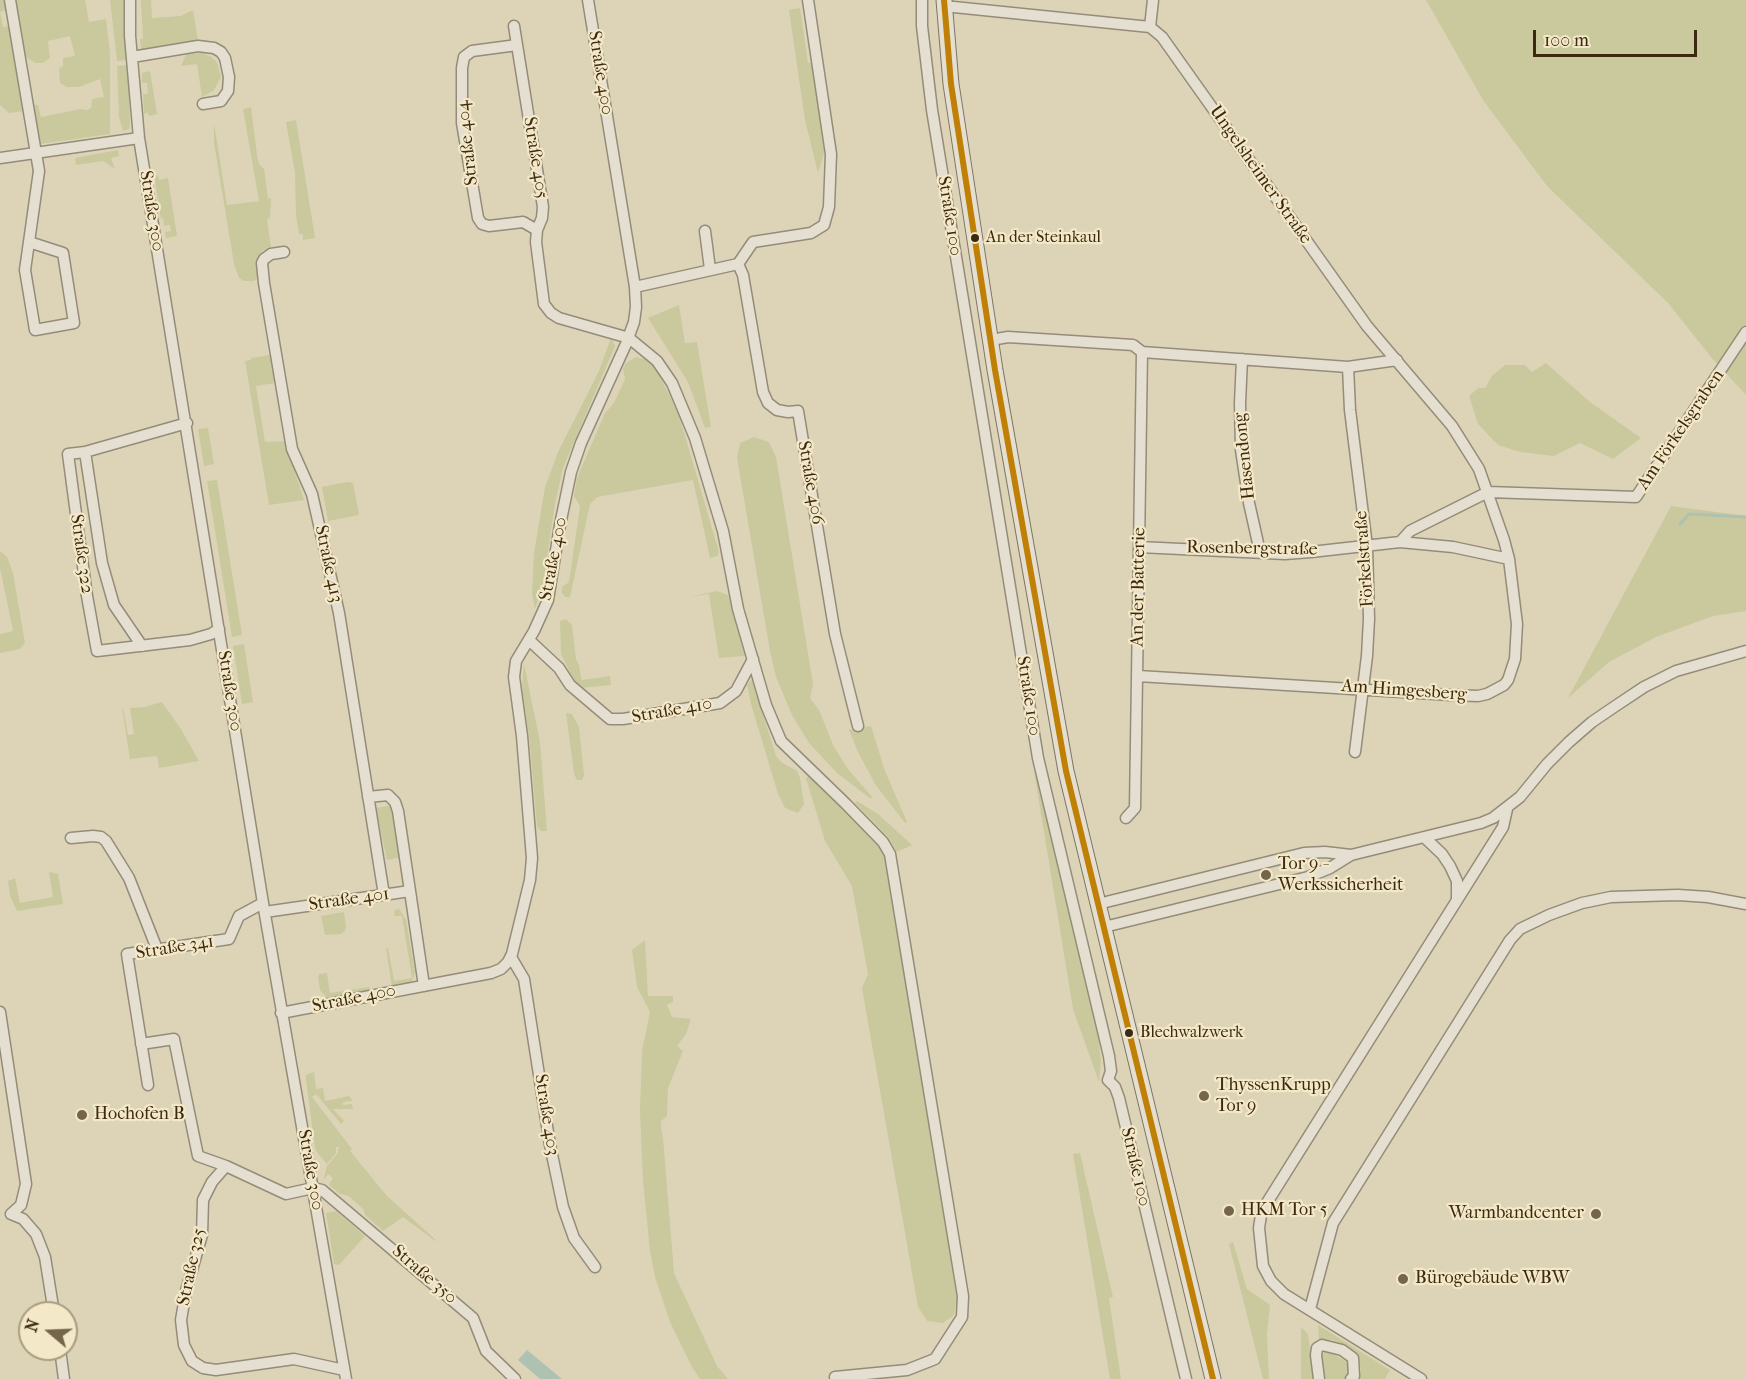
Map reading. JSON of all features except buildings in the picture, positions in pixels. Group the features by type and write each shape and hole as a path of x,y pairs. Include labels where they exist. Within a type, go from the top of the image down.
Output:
{"main road":[{"path":"945,3 951,84 990,340 1064,760 1214,1379"}],"street":[{"path":"10,0 39,171 25,270 35,330 74,323 63,253 29,242"},
{"name":"Straße 300","path":"130,0 139,138 281,1013 345,1374"},
{"name":"Straße 400","path":"281,1013 491,973 501,969 511,957 530,880 532,858 522,736 514,677 516,661 548,600 571,472 581,443 629,338 636,307 635,287 588,0"},
{"path":"635,287 738,264 753,242 811,233 824,225 829,207 831,154 808,0"},
{"name":"Straße 100","path":"922,0 922,26 932,110 1038,758 1109,1056 1111,1071 1108,1080 1114,1086 1119,1098 1186,1379"},
{"path":"945,3 1150,27 1153,0"},
{"name":"Straße 405","path":"514,26 543,207 536,242 544,304 551,313 559,318 629,338"},
{"name":"Ungelsheimer Straße","path":"1150,27 1162,37 1366,326 1452,426 1479,469 1488,492"},
{"name":"Straße 404","path":"517,45 472,51 464,57 462,123 478,218 482,224 489,226 523,222 537,230"},
{"path":"132,57 198,46 214,48 221,52 225,58 229,77 228,91 222,101 203,104"},
{"path":"0,158 139,138"},
{"path":"705,231 710,269"},
{"name":"Straße 413","path":"284,252 272,254 264,259 262,263 264,283 292,449 312,494 339,613 384,894"},
{"name":"Straße 406","path":"738,264 743,275 763,392 768,403 777,410 798,411 835,634 858,726"},
{"name":"Am Förkelsgraben","path":"1488,492 1636,497 1746,332"},
{"path":"990,340 1008,337 1133,345 1142,352 1348,367 1397,360"},
{"path":"629,338 657,361 672,383 684,408 723,531 738,609 766,705 781,741 883,842 890,854 963,1296 962,1317 935,1359 908,1370 835,1377"},
{"name":"An der Batterie","path":"1126,818 1135,808 1142,352"},
{"name":"Hasendong","path":"1242,359 1241,450 1249,503 1260,552"},
{"name":"Förkelstraße","path":"1348,367 1350,410 1367,546 1369,619 1355,752"},
{"name":"Straße 322","path":"187,423 85,452 68,454 78,533 97,651 190,640 212,634 219,629"},
{"path":"85,452 102,563 114,605 142,646"},
{"path":"1400,542 1410,531 1488,492"},
{"name":"Am Himgesberg","path":"1138,676 1478,696 1487,694 1504,685 1514,667 1516,624 1509,559 1488,492"},
{"name":"Rosenbergstraße","path":"1139,546 1311,552 1400,542 1453,548 1509,559"},
{"name":"Straße 410","path":"529,640 559,668 570,685 610,719 623,719 720,703 736,691 753,659"},
{"path":"1104,927 1308,877 1330,868 1351,855 1481,823 1507,809 1520,798 1547,764 1569,742 1614,706 1676,671 1746,651"},
{"path":"368,797 388,795 395,802 410,891"},
{"path":"1421,1379 1284,1294 1271,1281 1263,1266 1258,1228 1262,1215 1503,827 1507,809"},
{"path":"71,838 93,836 101,837 106,841 129,878 157,950"},
{"path":"1424,837 1442,854 1450,866 1457,881 1457,900"},
{"path":"1098,904 1304,853 1325,852 1351,855"},
{"name":"Straße 401","path":"264,907 410,891 424,986"},
{"path":"1310,1309 1333,1223 1510,940 1520,929 1582,903 1611,897 1678,895 1708,897 1746,904"},
{"name":"Straße 341","path":"148,1085 127,954 229,939 239,916 264,907"},
{"name":"Straße 403","path":"511,957 524,979 550,1145 563,1207 574,1238 596,1267"},
{"path":"0,1012 26,1184 21,1205 5,1214"},
{"path":"141,1044 174,1039 198,1156 226,1166 286,1194 313,1188"},
{"name":"Straße 325","path":"226,1166 212,1182 203,1200 202,1235 186,1291 181,1320 184,1345 192,1360 203,1368 232,1373 294,1359 345,1374"},
{"name":"Straße 350","path":"313,1188 322,1190 473,1318 486,1351 515,1379"},
{"path":"5,1214 23,1219 36,1234 45,1257 52,1301"},
{"path":"1319,1379 1316,1355 1317,1348 1322,1345 1342,1350 1353,1358 1354,1377 1351,1379"},
{"path":"62,1361 64,1379"}],"green space":[{"path":"0,0 5,0 7,10 0,12"},
{"path":"16,0 85,0 89,22 106,19 110,53 110,134 40,144 34,105 38,105 41,117 80,109 87,110 91,108 92,99 104,97 100,79 79,87 67,87 60,83 59,68 63,66 63,58 75,56 70,36 48,41 50,58 43,63 35,63 25,56"},
{"path":"110,0 125,0 127,60 117,61"},
{"path":"141,0 151,0 152,18 181,16 193,10 198,41 141,50 140,39 143,39"},
{"path":"1426,0 1746,0 1746,395 1711,357 1668,303 1547,186 1483,100"},
{"path":"800,8 808,63 814,62 827,144 818,173 805,120 789,10"},
{"path":"0,12 3,27 9,26 24,111 9,113 0,105"},
{"path":"202,53 217,62 221,77 214,90 202,97 197,64 181,66 186,54"},
{"path":"128,65 130,125 129,129 123,131 119,117 117,66"},
{"path":"150,71 157,114 149,116 148,113 144,114 143,94 148,94 147,83 142,83 142,73"},
{"path":"251,107 257,155 259,164 264,169 268,199 271,198 270,218 267,219 271,248 262,251 257,257 258,278 254,281 244,281 239,278 234,264 214,143 214,123 227,205 259,201 243,109"},
{"path":"296,120 315,238 303,240 303,234 299,234 296,215 295,173 286,122"},
{"path":"118,150 119,156 111,158 115,169 103,161 76,165 75,158"},
{"path":"158,175 159,180 168,178 177,236 166,238 165,232 171,231 170,225 164,226 163,218 161,219 154,176"},
{"path":"679,305 685,343 697,342 711,427 705,428 688,382 648,318"},
{"path":"611,338 615,346 563,468 543,584 535,609 532,594 534,553 545,487 558,452 599,371"},
{"path":"270,355 275,383 256,386 265,442 285,441 304,500 269,505 245,361"},
{"path":"636,357 649,360 659,374 679,415 719,552 717,556 710,558 693,480 597,497 590,504 570,597 565,597 562,587 569,582 580,506 574,496 577,478 605,413 614,403 625,379 623,369 626,363"},
{"path":"1546,363 1590,402 1641,438 1613,459 1580,443 1554,456 1520,452 1498,445 1478,424 1469,396 1478,388 1485,388 1492,376 1505,365 1525,365 1532,372"},
{"path":"208,428 214,464 204,466 198,429"},
{"path":"754,437 769,442 776,457 813,685 810,698 819,710 834,747 848,769 872,797 871,799 837,773 809,743 792,715 776,677 737,458 740,443"},
{"path":"217,480 242,635 232,637 207,481"},
{"path":"353,483 359,515 328,521 322,487"},
{"path":"1671,506 1746,516 1746,611 1713,616 1656,637 1609,662 1568,698"},
{"path":"0,551 7,557 13,573 25,643 20,649 0,653 0,634 13,631 0,568"},
{"path":"717,591 728,595 745,656 719,658 709,594 689,597"},
{"path":"566,619 572,625 576,659 582,680 610,676 611,685 580,688 574,681 561,654 560,621"},
{"path":"244,644 253,702 242,704 233,646"},
{"path":"524,664 540,742 547,831 541,831 537,827 530,745 522,688"},
{"path":"752,679 776,756 781,762 797,771 800,778 804,804 798,813 785,808 778,794 751,704 747,685"},
{"path":"162,702 199,761 159,768 157,756 130,759 122,708 128,735 134,734 130,708"},
{"path":"566,713 572,714 579,727 584,775 582,780 577,780 574,774"},
{"path":"871,726 885,771 907,822 905,823 875,784 849,730"},
{"path":"1037,770 1097,1022 1101,1062 1099,1082 1073,1009 1034,771"},
{"path":"809,776 871,837 882,850 886,862 957,1299 954,1315 943,1323 927,1321 918,1307 862,988 868,974 852,886 825,841 806,778"},
{"path":"857,801 878,814 912,845 897,852 888,837 855,803"},
{"path":"393,805 401,857 387,860 376,808"},
{"path":"49,872 58,874 63,904 17,911 10,896 8,881 15,878 20,903 53,897"},
{"path":"399,909 406,920 415,972 413,979 408,984 392,988 386,948 388,948 394,981 412,978 402,916 394,916 395,910"},
{"path":"344,912 345,931 341,934 325,935 321,916"},
{"path":"645,940 648,996 673,996 673,1002 667,1005 672,1017 691,1019 686,1034 677,1046 683,1051 668,1088 667,1116 661,1121 674,1273 717,1366 728,1379 700,1379 692,1367 670,1322 655,1277 650,1251 643,1181 640,1111 642,1051 650,1012 637,987 632,950"},
{"path":"327,973 330,993 369,987 370,991 330,998 325,996 320,990 318,977 319,974"},
{"path":"314,1072 316,1089 323,1088 325,1101 349,1096 351,1098 352,1101 343,1102 343,1105 352,1104 353,1109 333,1109 344,1121 341,1124 316,1094 312,1097 352,1149 350,1151 387,1196 435,1241 403,1217 383,1231 349,1196 340,1194 329,1185 333,1178 328,1174 323,1181 327,1166 337,1154 339,1147 336,1147 336,1153 327,1164 315,1148 306,1080 306,1075"},
{"path":"1080,1153 1113,1297 1109,1298 1121,1379 1110,1379 1073,1154"},
{"path":"336,1211 365,1236 339,1265 334,1264 326,1213"},
{"path":"1233,1242 1247,1289 1270,1305 1267,1335 1269,1379 1263,1379 1229,1244"},
{"path":"1318,1325 1390,1370 1385,1379 1359,1379 1361,1369 1357,1357 1332,1340 1319,1341"},
{"path":"1301,1327 1308,1334 1314,1379 1301,1379"},
{"path":"1326,1350 1347,1362 1349,1373 1346,1379 1323,1379 1320,1357"}],"shaded area":[{"path":"527,1350 562,1379 540,1379 518,1360"}],"waterway":[{"path":"1680,524 1689,514 1746,517"}],"transit line":[{"path":"944,0 951,84 995,370 1066,771 1213,1379"}],"place":[{"name":"An der Steinkaul","path":"975,238"},
{"name":"Tor 9 - Werkssicherheit","path":"1266,875"},
{"name":"Blechwalzwerk","path":"1129,1033"},
{"name":"ThyssenKrupp Tor 9","path":"1204,1096"},
{"name":"Hochofen B","path":"82,1115"},
{"name":"HKM Tor 5","path":"1229,1211"},
{"name":"Warmbandcenter","path":"1596,1214"},
{"name":"Bürogebäude WBW","path":"1403,1279"}]}
